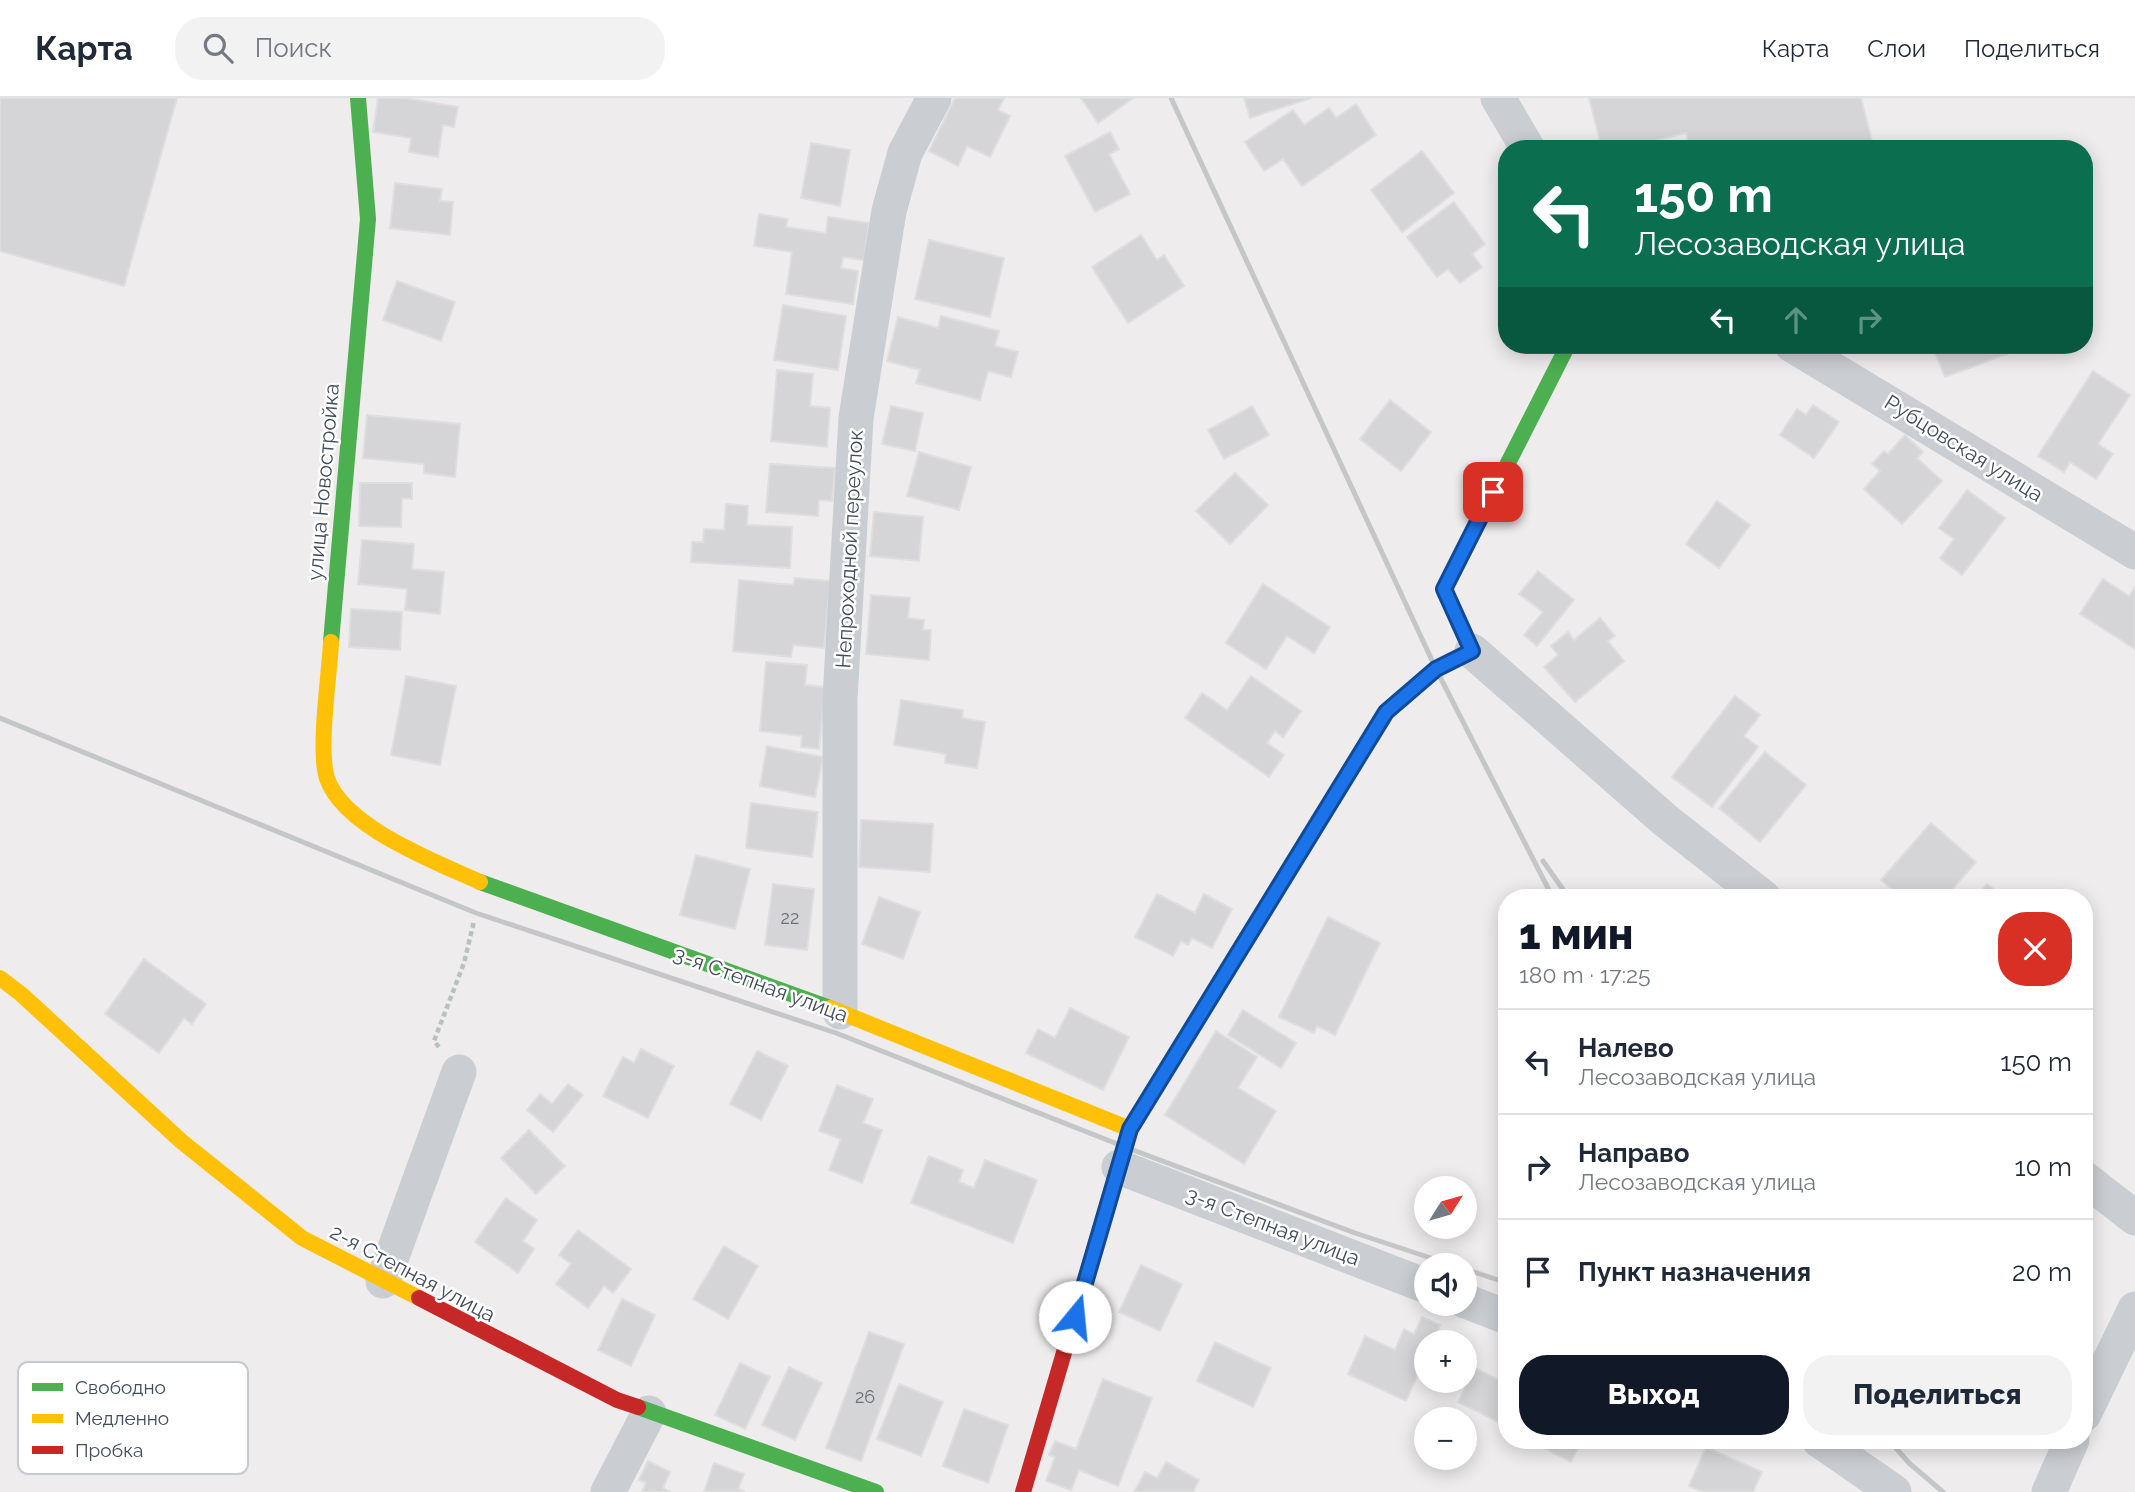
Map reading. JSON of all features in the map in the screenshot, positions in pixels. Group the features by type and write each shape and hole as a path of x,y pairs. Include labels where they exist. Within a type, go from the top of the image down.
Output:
{"street":[{"name":"улица Новостройка","path":"358,98 368,219 335,563 325,772 337,794 357,818 392,841"},
{"name":"Непроходной переулок","path":"840,1012 840,699 856,418 889,211 905,153 933,98"},
{"path":"1498,98 1523,140"},
{"path":"1563,354 1444,589 1472,651 1665,820 1753,889"},
{"name":"Рубцовская улица","path":"1807,354 2135,552"},
{"path":"1023,1492 1130,1129 1386,712 1436,669 1472,651"},
{"name":"3-я Степная улица","path":"392,841 486,886 840,1012 1130,1129"},
{"name":"2-я Степная улица","path":"0,978 21,994 181,1141 291,1230 535,1359 649,1413 876,1492"},
{"path":"383,1281 459,1072"},
{"name":"3-я Степная улица","path":"1119,1167 1414,1281"},
{"path":"2093,1185 2135,1218"},
{"path":"1477,1306 1498,1314"},
{"path":"2093,1395 2135,1309"},
{"path":"608,1492 649,1413"},
{"path":"1832,1449 1894,1492"},
{"path":"2049,1492 2068,1449"}],"path":[{"path":"459,1072 434,1041 464,962 486,886"}],"building":[{"path":"0,98 177,98 124,286 0,251"},
{"path":"378,98 405,98 458,107 454,127 443,125 438,157 409,152 411,138 373,132"},
{"path":"955,98 1004,98 998,110 1010,116 990,157 967,146 958,166 929,151"},
{"path":"1081,98 1133,98 1098,123"},
{"path":"1244,98 1311,98 1250,118"},
{"path":"1589,98 1861,98 1872,140 1688,140 1686,133 1658,140 1600,140"},
{"path":"1356,104 1376,135 1302,186 1283,159 1264,171 1245,142 1293,110 1304,125 1329,108 1336,118"},
{"path":"1110,132 1119,149 1109,154 1130,194 1095,212 1065,156"},
{"path":"811,143 850,150 840,206 801,198"},
{"path":"1422,151 1454,193 1402,232 1371,190"},
{"path":"395,183 442,189 440,201 453,202 450,235 390,228"},
{"path":"1454,202 1485,244 1472,254 1482,267 1460,283 1448,269 1437,277 1407,237"},
{"path":"759,214 788,219 786,227 826,233 828,217 869,223 864,260 843,257 841,268 858,271 853,304 786,294 792,252 754,246"},
{"path":"1141,235 1157,260 1164,255 1184,286 1128,323 1092,267"},
{"path":"929,240 1004,258 990,317 915,299"},
{"path":"397,281 455,302 441,341 383,320"},
{"path":"783,305 846,316 838,370 774,360"},
{"path":"941,316 999,331 995,346 1018,352 1011,377 988,371 980,400 916,383 920,370 887,361 898,317 938,328"},
{"path":"1936,354 2007,354 1945,377"},
{"path":"777,370 813,374 810,406 830,408 827,447 771,441"},
{"path":"2093,371 2130,395 2098,444 2113,454 2096,479 2070,462 2064,472 2038,456"},
{"path":"1390,400 1431,432 1401,471 1360,439"},
{"path":"1813,405 1839,422 1814,458 1780,435 1797,409 1806,415"},
{"path":"891,406 923,413 915,451 882,444"},
{"path":"1252,406 1269,435 1224,459 1208,430"},
{"path":"367,415 460,424 455,477 424,473 424,464 363,458"},
{"path":"1905,435 1923,452 1917,458 1942,481 1902,524 1864,489 1880,471 1872,464 1884,451 1888,454"},
{"path":"919,452 971,467 959,510 907,496"},
{"path":"770,464 835,468 832,501 819,500 818,516 766,512"},
{"path":"1235,473 1268,505 1230,544 1196,511"},
{"path":"360,483 412,483 412,499 402,498 401,527 359,526"},
{"path":"1967,490 2005,518 1962,575 1940,558 1954,539 1939,528"},
{"path":"1717,501 1750,525 1719,568 1686,544"},
{"path":"726,504 748,506 747,525 792,527 790,568 691,562 692,542 703,542 704,529 724,530"},
{"path":"874,512 923,517 919,561 870,556"},
{"path":"362,540 414,544 412,569 444,572 440,614 405,610 407,589 358,584"},
{"path":"1538,571 1574,600 1537,646 1524,635 1543,612 1519,594"},
{"path":"795,578 830,581 824,648 793,645 791,657 733,651 739,580 793,585"},
{"path":"2103,579 2129,596 2135,587 2135,649 2080,614"},
{"path":"1263,584 1330,627 1314,653 1287,636 1266,669 1226,643"},
{"path":"871,595 910,598 908,618 924,620 923,630 931,630 929,660 866,654"},
{"path":"351,609 402,612 400,650 349,647"},
{"path":"1600,618 1615,636 1608,641 1624,661 1575,702 1544,667 1558,655 1551,646 1568,632 1574,640"},
{"path":"766,662 807,665 805,685 825,687 819,749 801,747 802,736 760,731"},
{"path":"406,676 456,686 440,765 391,755"},
{"path":"1251,676 1301,711 1283,737 1275,731 1267,743 1284,755 1269,777 1185,718 1202,693 1227,710"},
{"path":"1735,696 1760,715 1744,736 1758,747 1712,807 1672,777"},
{"path":"901,700 963,710 962,718 985,722 977,768 945,763 946,754 894,745"},
{"path":"767,746 823,757 815,797 760,786"},
{"path":"1765,752 1806,785 1760,842 1719,808"},
{"path":"751,803 818,812 812,857 746,848"},
{"path":"861,820 933,824 930,872 859,867"},
{"path":"1931,823 1976,862 1953,889 1892,889 1881,880"},
{"path":"696,855 750,869 735,929 680,915"},
{"path":"773,884 814,889 807,950 765,945"},
{"path":"1157,894 1195,913 1204,894 1232,909 1212,948 1192,938 1188,945 1181,941 1173,956 1135,937"},
{"path":"879,897 920,912 903,959 862,944"},
{"path":"1328,917 1380,943 1335,1035 1317,1026 1314,1033 1279,1017"},
{"path":"144,959 206,1004 192,1024 184,1018 159,1053 105,1014"},
{"path":"1070,1008 1129,1037 1103,1090 1026,1053 1038,1029 1055,1038"},
{"path":"1243,1010 1296,1043 1281,1068 1228,1035"},
{"path":"1216,1031 1257,1057 1238,1088 1276,1111 1244,1164 1165,1115"},
{"path":"641,1049 674,1066 648,1118 603,1096 623,1057 634,1063"},
{"path":"757,1051 788,1066 761,1120 730,1104"},
{"path":"568,1084 583,1095 553,1132 527,1110 540,1094 552,1104"},
{"path":"837,1085 873,1099 863,1123 882,1130 862,1183 829,1170 841,1139 819,1131"},
{"path":"529,1130 565,1166 536,1194 501,1158"},
{"path":"929,1156 963,1170 959,1182 974,1188 985,1160 1037,1180 1013,1243 911,1203"},
{"path":"506,1198 537,1220 523,1241 534,1249 518,1273 475,1242"},
{"path":"578,1230 631,1269 613,1293 604,1286 588,1308 556,1284 571,1264 559,1255"},
{"path":"724,1246 758,1266 728,1319 693,1299"},
{"path":"1141,1265 1182,1284 1160,1331 1119,1312"},
{"path":"622,1299 655,1315 631,1366 598,1350"},
{"path":"1422,1317 1440,1325 1438,1330 1416,1330"},
{"path":"1404,1329 1414,1334 1414,1383 1406,1401 1348,1374 1365,1336 1395,1350"},
{"path":"869,1332 904,1344 861,1461 826,1448"},
{"path":"1215,1342 1271,1368 1253,1407 1197,1381"},
{"path":"740,1363 770,1377 745,1429 715,1415"},
{"path":"789,1367 822,1383 795,1440 762,1425"},
{"path":"1477,1369 1498,1380 1498,1422 1477,1412 1477,1407 1468,1407 1458,1402 1462,1393 1477,1393"},
{"path":"1103,1379 1152,1398 1118,1486 1079,1470 1071,1490 1046,1481 1055,1457 1049,1455 1055,1441 1076,1449"},
{"path":"899,1384 943,1402 921,1456 877,1439"},
{"path":"964,1409 1008,1425 988,1483 943,1466"},
{"path":"1546,1449 1578,1449 1571,1462"},
{"path":"1705,1449 1762,1472 1753,1492 1703,1492 1689,1486"},
{"path":"648,1461 670,1472 663,1488 671,1492 642,1492 646,1483 639,1480"},
{"path":"1166,1462 1199,1480 1193,1492 1134,1492 1145,1472 1157,1478"},
{"path":"714,1463 744,1474 738,1489 745,1492 704,1492"}],"railway":[{"path":"1171,98 1436,669 1548,889"},
{"path":"0,718 476,913 836,1033 1125,1147 1416,1253"},
{"path":"1543,861 1563,889"},
{"path":"1477,1273 1498,1280"},
{"path":"1897,1449 1943,1492"}],"traffic: fast":[{"path":"331,642 368,219 358,98"},
{"path":"1330,804 1386,712 1436,669 1472,651 1444,589 1563,354"},
{"path":"480,882 830,1008"},
{"path":"638,1407 876,1492"}],"traffic: slow":[{"path":"331,642 324,756 325,770 332,789 366,824 389,839 480,882"},
{"path":"1125,1145 1130,1129 1330,804"},
{"path":"0,978 21,994 181,1141 302,1238 419,1298"},
{"path":"830,1008 1130,1129"}],"traffic: jam":[{"path":"1023,1492 1125,1145"},
{"path":"419,1298 617,1400 638,1407"}],"route":[{"path":"1075,1317 1130,1129 1386,712 1436,669 1472,651 1444,589 1493,492"}]}
